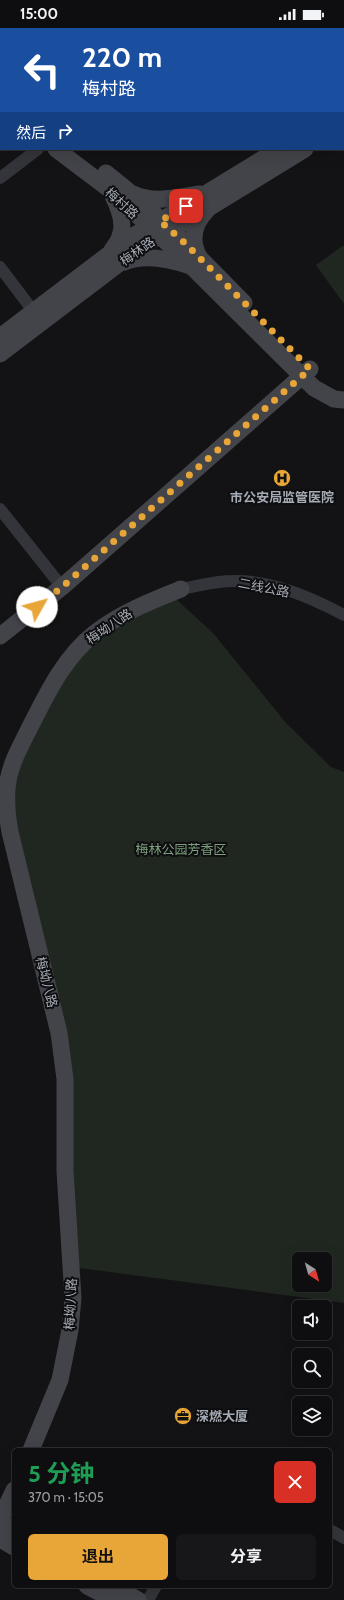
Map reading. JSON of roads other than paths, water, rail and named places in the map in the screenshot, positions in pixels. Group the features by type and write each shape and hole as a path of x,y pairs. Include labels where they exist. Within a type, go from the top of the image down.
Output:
{"street":[{"path":"0,178 37,150"},
{"name":"梅村路","path":"58,150 117,189"},
{"name":"梅村路","path":"75,150 195,261 306,373 342,400"},
{"name":"梅林路","path":"210,199 278,150"},
{"name":"梅林路","path":"0,354 114,259 133,236 160,228 210,199 303,150"},
{"path":"117,189 138,196 162,200 210,199 200,217 195,232 195,261 170,261 143,258 114,259 121,236 117,189"},
{"name":"梅林路","path":"0,337 34,312 114,259"},
{"path":"0,267 34,312"},
{"path":"0,636 62,587 306,373"},
{"path":"0,509 62,587"},
{"name":"二线公路","path":"181,589 221,582 248,582 291,592 319,602 344,615"},
{"name":"梅坳八路","path":"32,1448 60,1380 70,1330 73,1298 64,1171 65,1079 59,1033 10,832 6,810 8,782 16,755 44,699 63,667 73,654 95,633 107,625 138,607 181,589"},
{"path":"12,1494 0,1520 12,1529"},
{"path":"332,1531 344,1538"},
{"path":"0,1538 12,1546"},
{"path":"91,1588 114,1600"},
{"path":"117,1588 138,1600"},
{"path":"148,1600 155,1588"}],"place":[{"name":"市公安局监管医院","path":"282,478"},
{"name":"深燃大厦","path":"183,1416"}],"park label":[{"name":"梅林公园芳香区","path":"181,849"}]}
